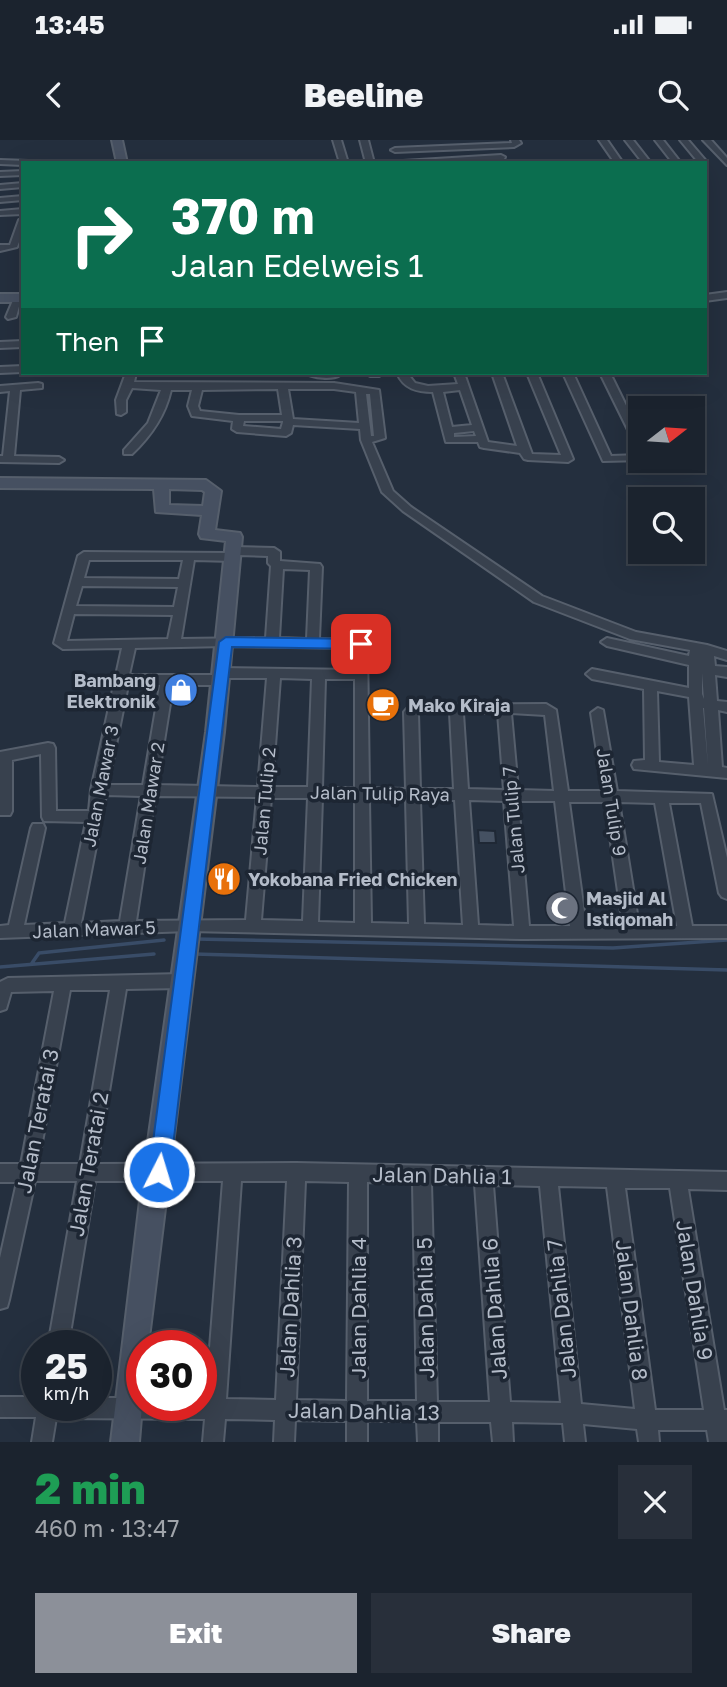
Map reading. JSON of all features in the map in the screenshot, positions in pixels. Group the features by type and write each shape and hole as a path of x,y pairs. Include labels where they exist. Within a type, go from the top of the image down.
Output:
{"street":[{"path":"117,140 122,161"},
{"path":"337,140 343,161"},
{"path":"364,140 369,161"},
{"path":"392,140 400,161"},
{"path":"395,150 516,144 515,140"},
{"path":"603,140 618,161"},
{"path":"629,140 645,161"},
{"path":"659,140 675,161"},
{"path":"684,140 702,161"},
{"path":"706,140 727,163"},
{"path":"468,161 502,160 495,143"},
{"path":"0,162 21,162"},
{"path":"707,165 727,163"},
{"path":"0,174 21,173"},
{"path":"0,192 21,186"},
{"path":"0,192 21,197"},
{"path":"0,213 21,211"},
{"path":"0,220 21,219"},
{"path":"0,248 13,247 13,235 21,222"},
{"path":"707,298 727,295"},
{"path":"0,298 21,298 11,317"},
{"path":"0,345 21,344"},
{"path":"0,370 21,369"},
{"path":"121,412 121,400 130,375"},
{"path":"402,375 404,381 411,387 464,387"},
{"path":"460,375 479,434 487,447 524,450"},
{"path":"498,375 528,457 568,459 533,375"},
{"path":"569,375 607,459 628,458"},
{"path":"606,375 628,420"},
{"path":"128,385 282,386 335,378 361,392 376,393 380,438 366,440"},
{"path":"0,389 38,386"},
{"path":"198,387 193,406 196,414 239,418 237,429 284,433 287,420 282,386"},
{"path":"128,452 142,441 155,422 167,387"},
{"path":"15,388 4,459 59,460"},
{"path":"437,388 447,431 479,434"},
{"path":"361,392 366,440 388,492 394,499 538,599 634,636 702,648 727,656"},
{"path":"443,410 470,408"},
{"path":"287,420 363,420 379,414"},
{"path":"0,483 206,485 211,487 207,534 234,536 226,642 208,793 138,1330"},
{"path":"162,486 160,509 211,511"},
{"path":"272,643 276,565 274,552 189,556 84,555 61,645 226,642 313,644 361,644 363,929"},
{"path":"174,643 189,556"},
{"path":"276,565 314,565 317,568 313,644"},
{"path":"76,582 185,583"},
{"path":"68,610 180,611"},
{"path":"607,642 727,672"},
{"name":"Jalan Mawar 3","path":"72,929 129,645"},
{"path":"650,685 645,766 714,772 700,700 702,648"},
{"path":"121,680 274,674 362,674"},
{"name":"Jalan Tulip 2","path":"253,928 274,674"},
{"path":"310,929 319,674"},
{"path":"592,674 650,685 727,706"},
{"name":"Jalan Mawar 2","path":"127,926 167,680"},
{"path":"417,930 411,712 415,708 504,708 546,709 551,713 579,933"},
{"name":"Jalan Tulip 7","path":"504,708 522,933"},
{"path":"456,709 464,795 471,932"},
{"name":"Jalan Tulip 9","path":"598,713 632,932"},
{"path":"5,811 3,756 46,748 49,750 49,817 94,816"},
{"name":"Jalan Tulip Raya","path":"98,790 208,793 414,792 706,798 727,893"},
{"path":"661,798 686,933"},
{"path":"7,932 38,828"},
{"name":"Jalan Mawar 5","path":"7,932 127,926 186,952"},
{"path":"0,1004 4,988 8,985 119,982 186,952 253,928 522,933 727,932"},
{"name":"Jalan Teratai 3","path":"0,1300 28,1173 64,982"},
{"name":"Jalan Teratai 2","path":"61,1330 119,982"},
{"path":"217,1384 233,1172"},
{"name":"Jalan Dahlia 1","path":"0,1173 296,1172 727,1181"},
{"name":"Jalan Dahlia 3","path":"284,1442 296,1172"},
{"name":"Jalan Dahlia 4","path":"357,1442 358,1173"},
{"name":"Jalan Dahlia 5","path":"422,1175 428,1442"},
{"name":"Jalan Dahlia 6","path":"484,1176 503,1442"},
{"name":"Jalan Dahlia 7","path":"548,1177 575,1442"},
{"name":"Jalan Dahlia 8","path":"615,1178 649,1442"},
{"name":"Jalan Dahlia 9","path":"677,1179 721,1421 719,1442"},
{"name":"Jalan Dahlia 13","path":"0,1407 21,1407"},
{"name":"Jalan Dahlia 13","path":"217,1410 572,1413 646,1420 721,1421"},
{"path":"42,1442 46,1421"},
{"path":"125,1442 127,1421"},
{"path":"212,1442 214,1421"}],"building":[{"path":"478,830 495,831 496,843 479,843"},
{"name":"Masjid Al Istiqomah","path":"553,897 564,899 567,919 551,916"}],"waterway":[{"path":"196,939 613,948 727,940"},
{"path":"32,963 39,953 164,940"},
{"path":"0,967 154,954"},
{"path":"194,954 727,970"}],"place":[{"name":"Bambang Elektronik","path":"181,690"},
{"name":"Mako Kiraja","path":"383,705"},
{"name":"Yokobana Fried Chicken","path":"224,879"},
{"name":"Masjid Al Istiqomah","path":"562,908"}],"route":[{"path":"159,1172 226,642 361,644"}]}
